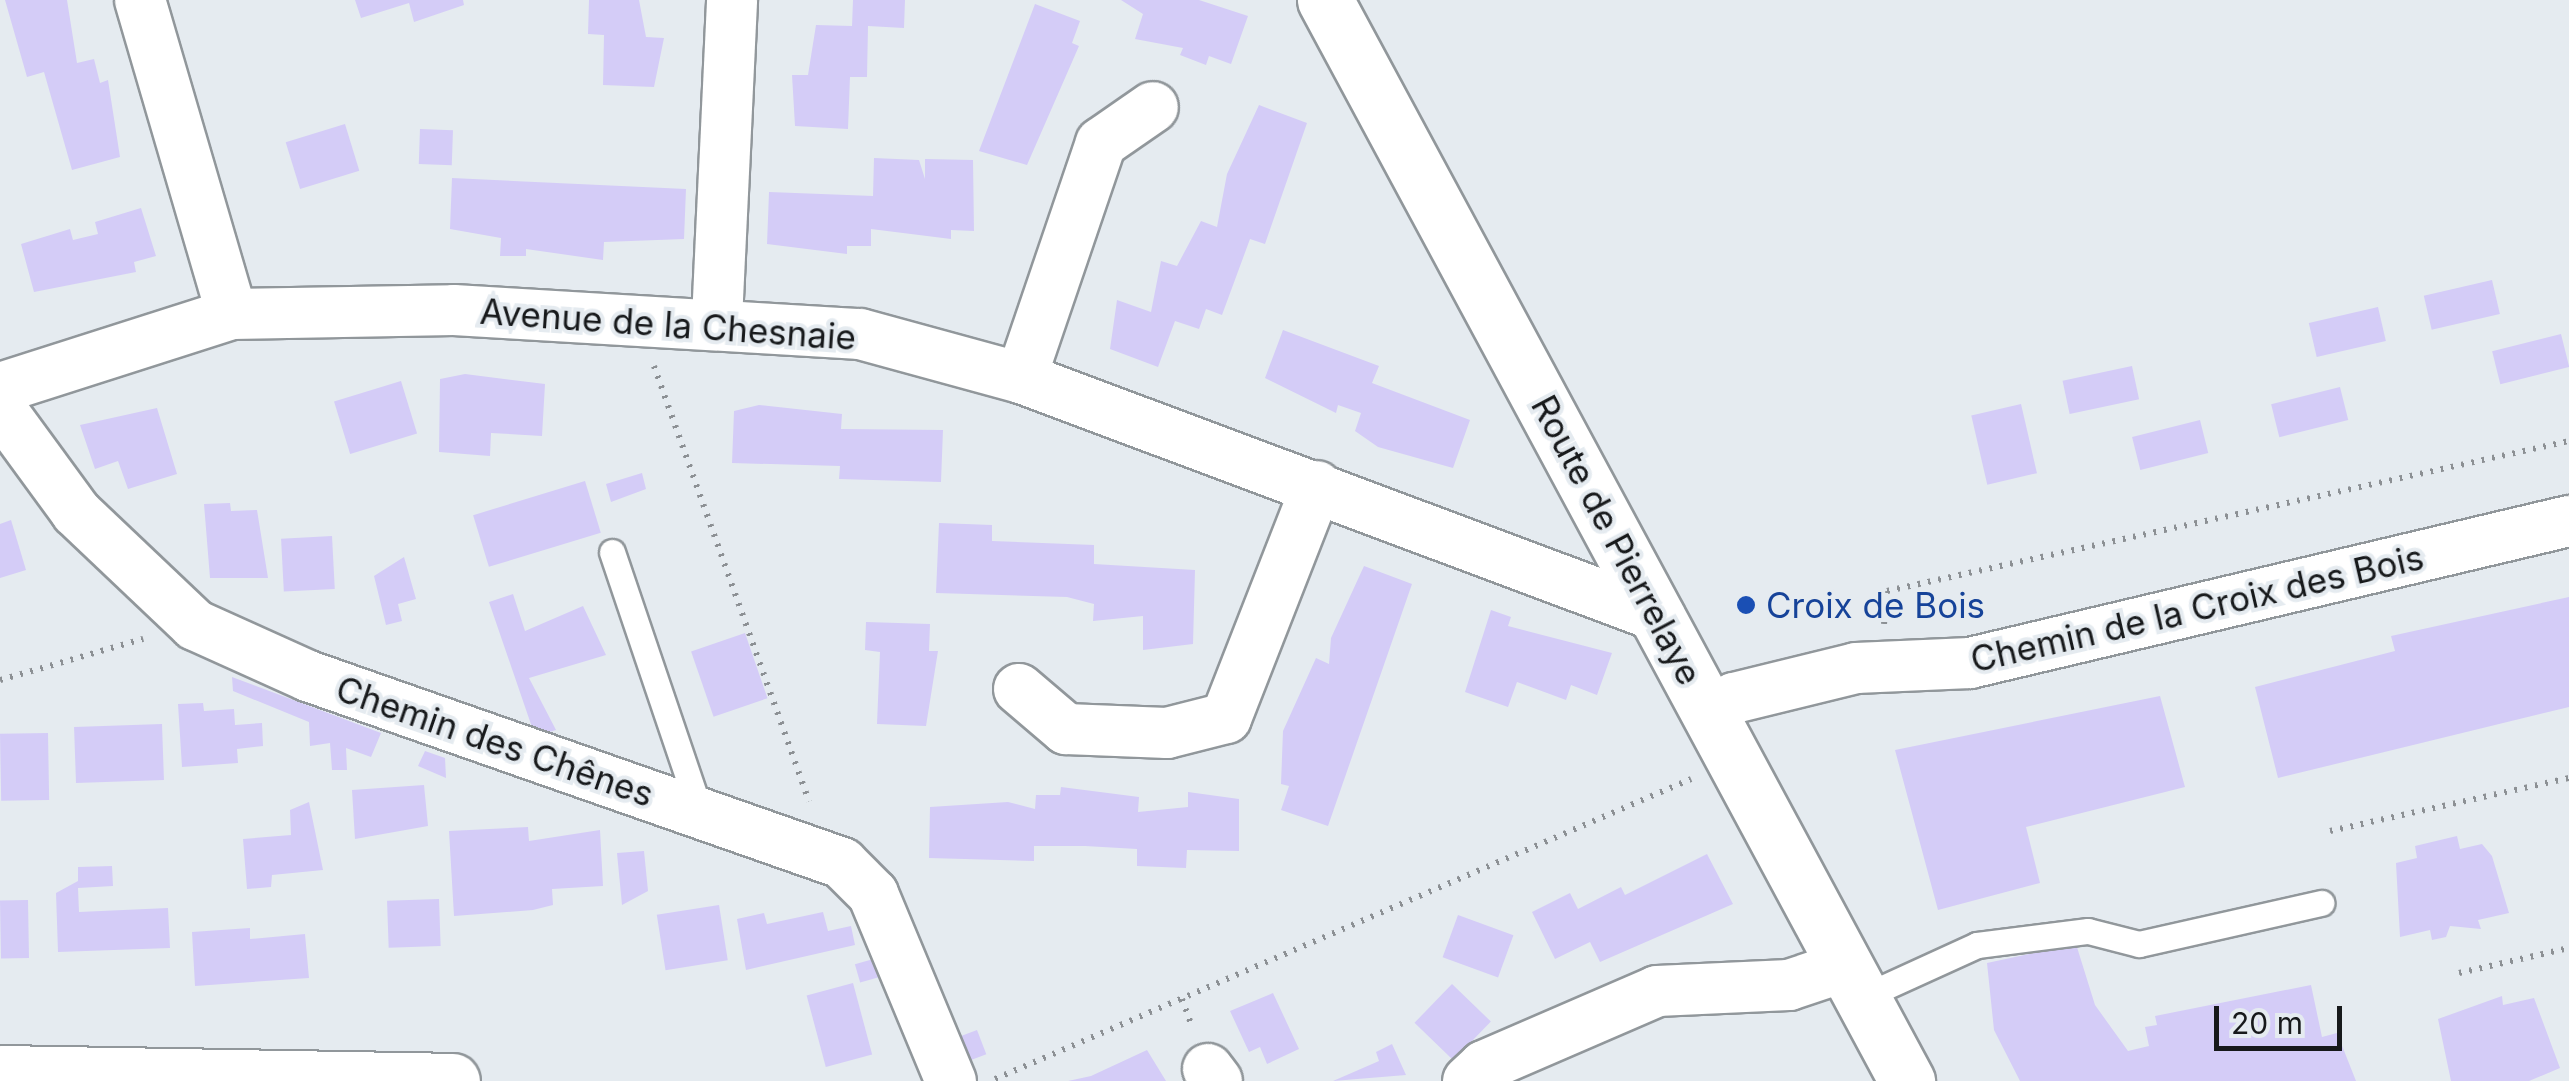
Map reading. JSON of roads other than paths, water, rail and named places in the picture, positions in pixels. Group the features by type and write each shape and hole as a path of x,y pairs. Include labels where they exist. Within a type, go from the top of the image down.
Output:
{"street":[{"path":"140,0 232,314"},
{"path":"717,320 732,0"},
{"name":"Route de Pierrelaye","path":"1325,0 1907,1081"},
{"path":"1021,378 1102,144 1153,107"},
{"name":"Avenue de la Chesnaie","path":"0,388 232,314 717,320 860,334 1021,378 1660,617"},
{"name":"Chemin des Chênes","path":"0,408 76,512 195,625 308,676 830,858 873,894 951,1081"},
{"path":"1019,690 1066,729 1167,734 1226,718 1317,486"},
{"name":"Chemin de la Croix des Bois","path":"1723,737 1734,698 1880,664 1970,663 2569,522"},
{"path":"1468,1081 1484,1066 1657,991 1854,982"},
{"path":"0,1073 452,1081"}],"lane":[{"path":"612,552 700,812"},
{"path":"1854,982 1978,945 2088,931 2140,944 2321,903"}],"place":[{"name":"Croix de Bois","path":"1746,605"}]}
